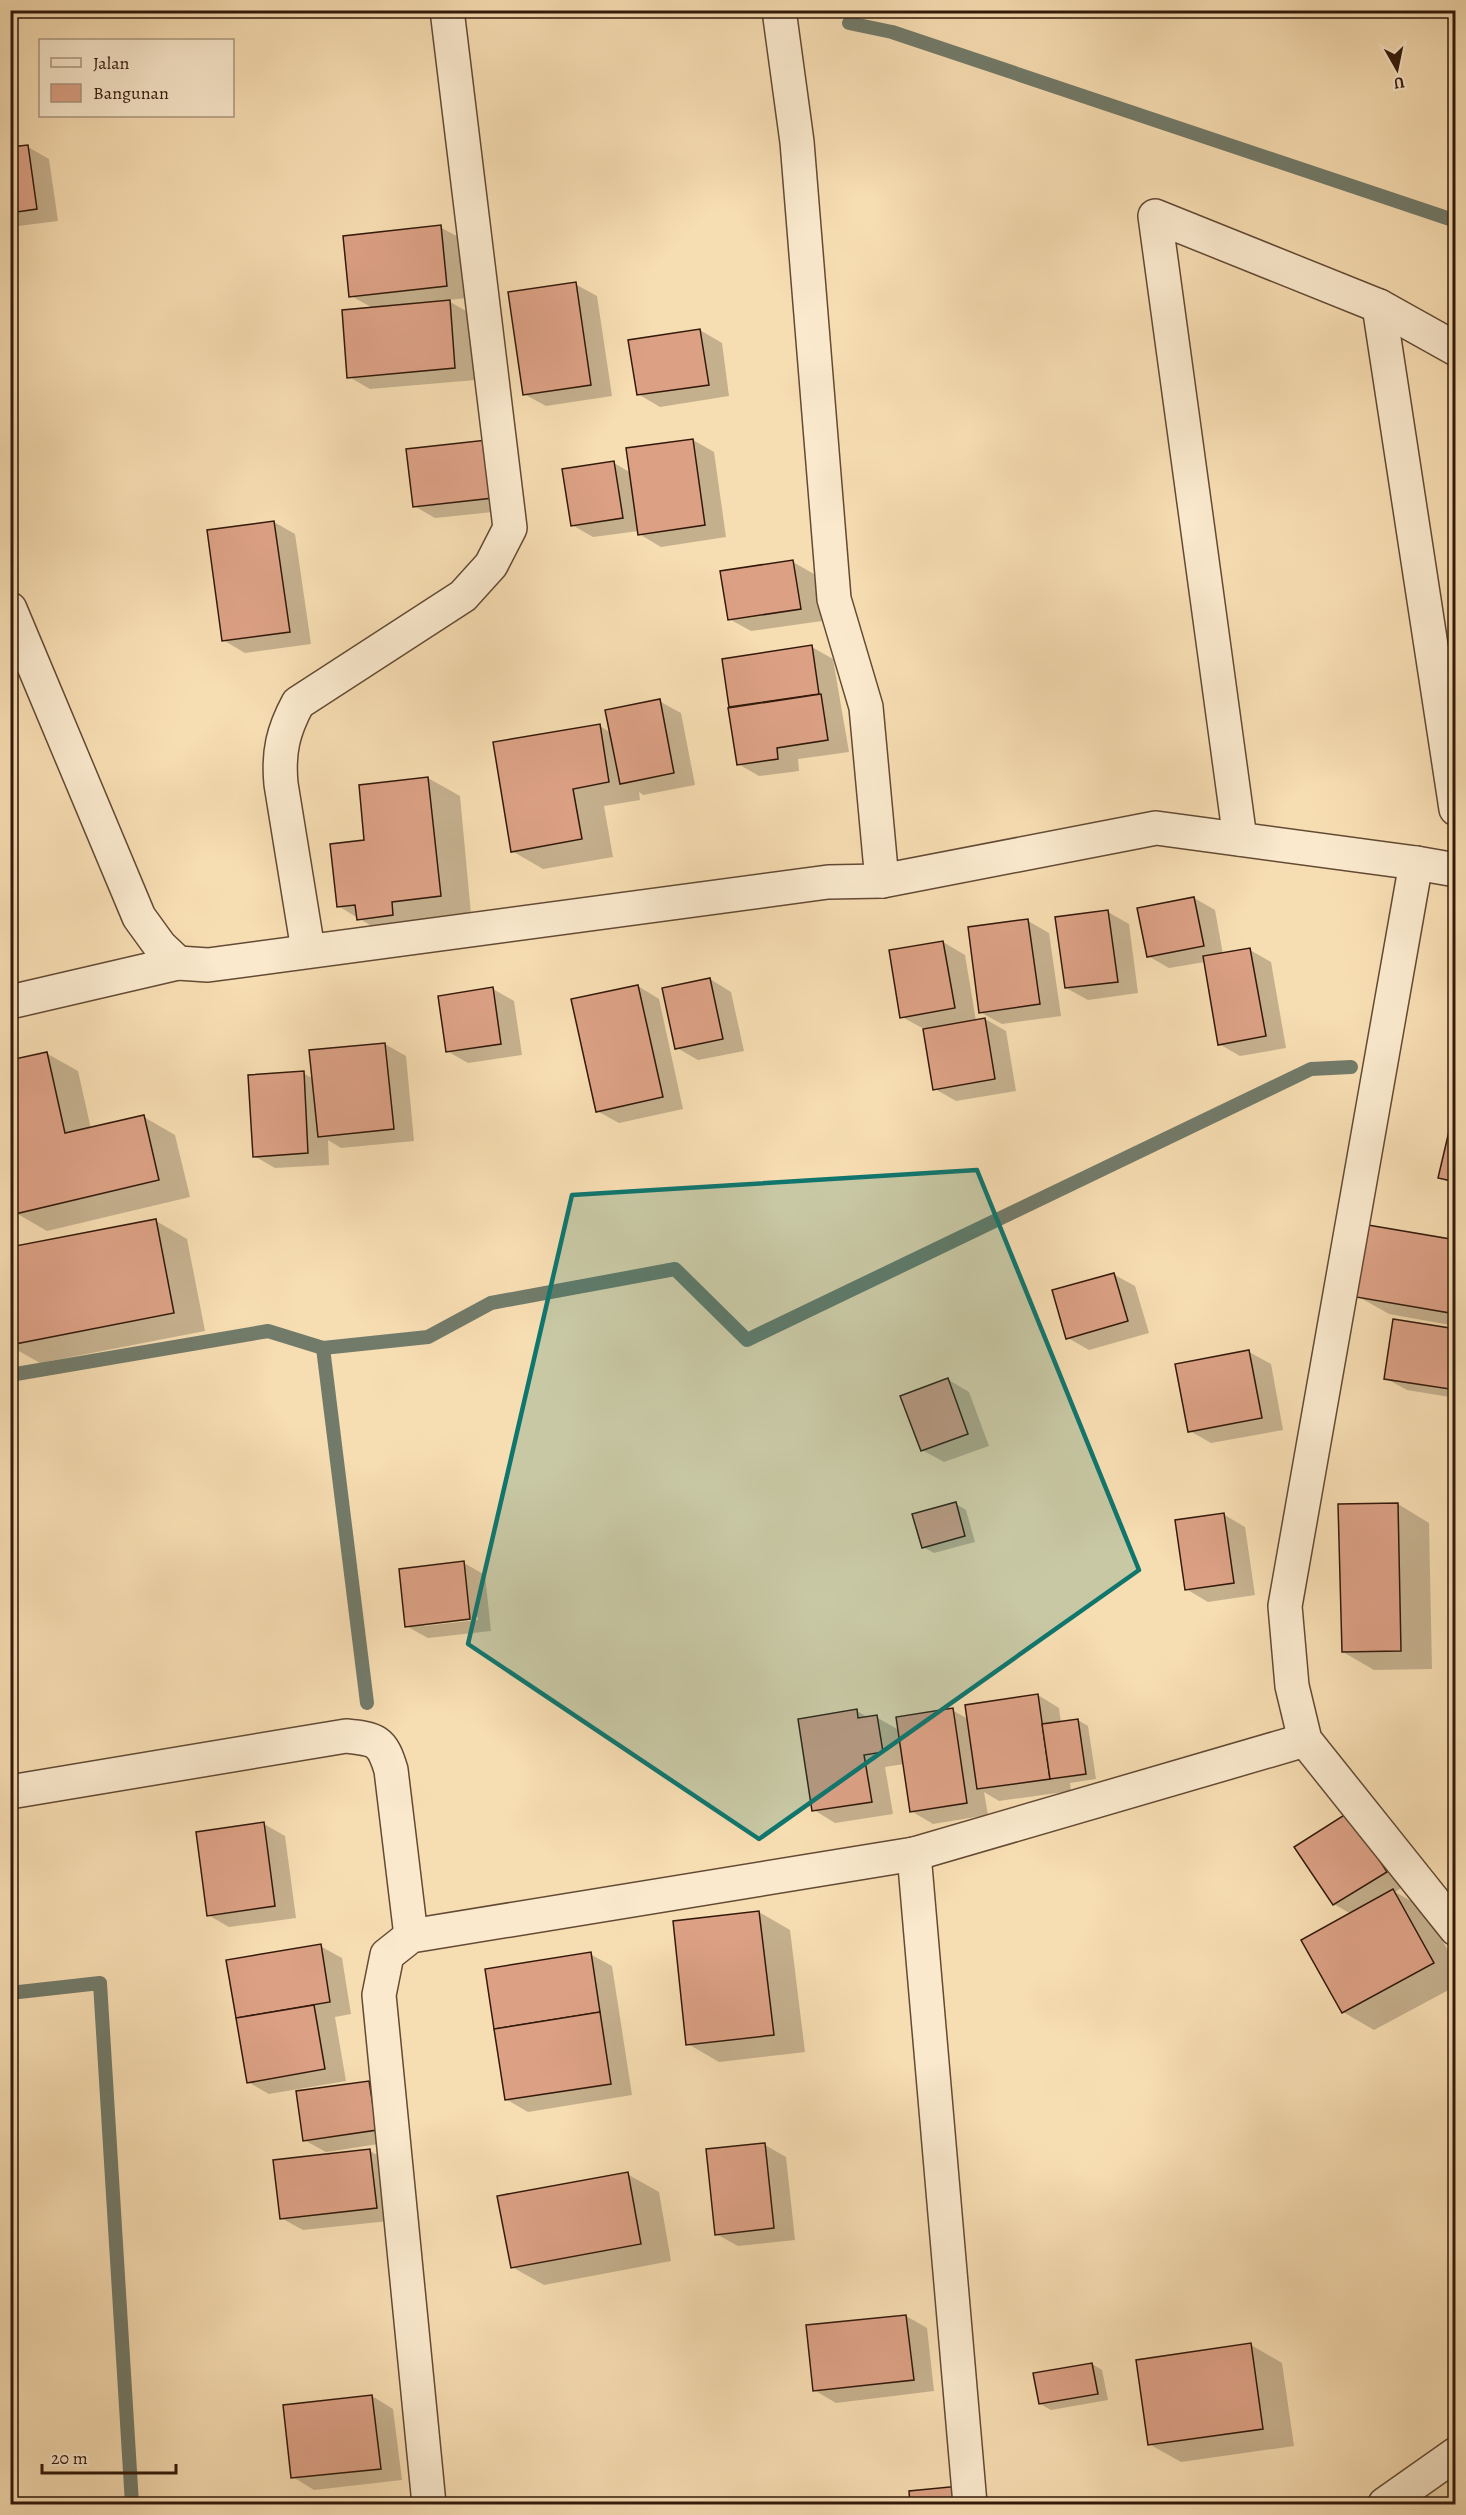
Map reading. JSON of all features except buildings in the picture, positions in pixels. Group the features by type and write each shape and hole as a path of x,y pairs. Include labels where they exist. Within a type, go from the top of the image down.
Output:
{"street":[{"path":"308,950 281,784 279,765 284,728 298,703 463,596 492,565 510,528 447,10"},
{"path":"779,10 797,142 834,599 866,707 882,881"},
{"path":"1240,840 1155,216 1379,306 1455,349"},
{"path":"1379,306 1455,809"},
{"path":"10,609 139,917 160,946 178,963"},
{"path":"10,1002 178,963 208,965 828,882 882,881 1156,828 1455,870"},
{"path":"1416,863 1285,1606 1292,1686 1305,1740 1455,1929"},
{"path":"10,1792 346,1737 373,1739 385,1750 391,1770 411,1936"},
{"path":"429,2505 379,1995 387,1955 411,1936 914,1854 1305,1740"},
{"path":"914,1854 970,2505"},
{"path":"1384,2505 1455,2454"}],"highlighted area":[{"path":"977,1170 1139,1570 759,1839 468,1644 572,1195"}],"waterway":[{"path":"849,23 892,32 1456,221"},
{"path":"10,1375 268,1331 323,1348 428,1337 491,1303 675,1269 747,1340 1311,1069 1351,1067"},
{"path":"323,1348 367,1703"},
{"path":"10,1993 100,1983 132,2504"}]}
